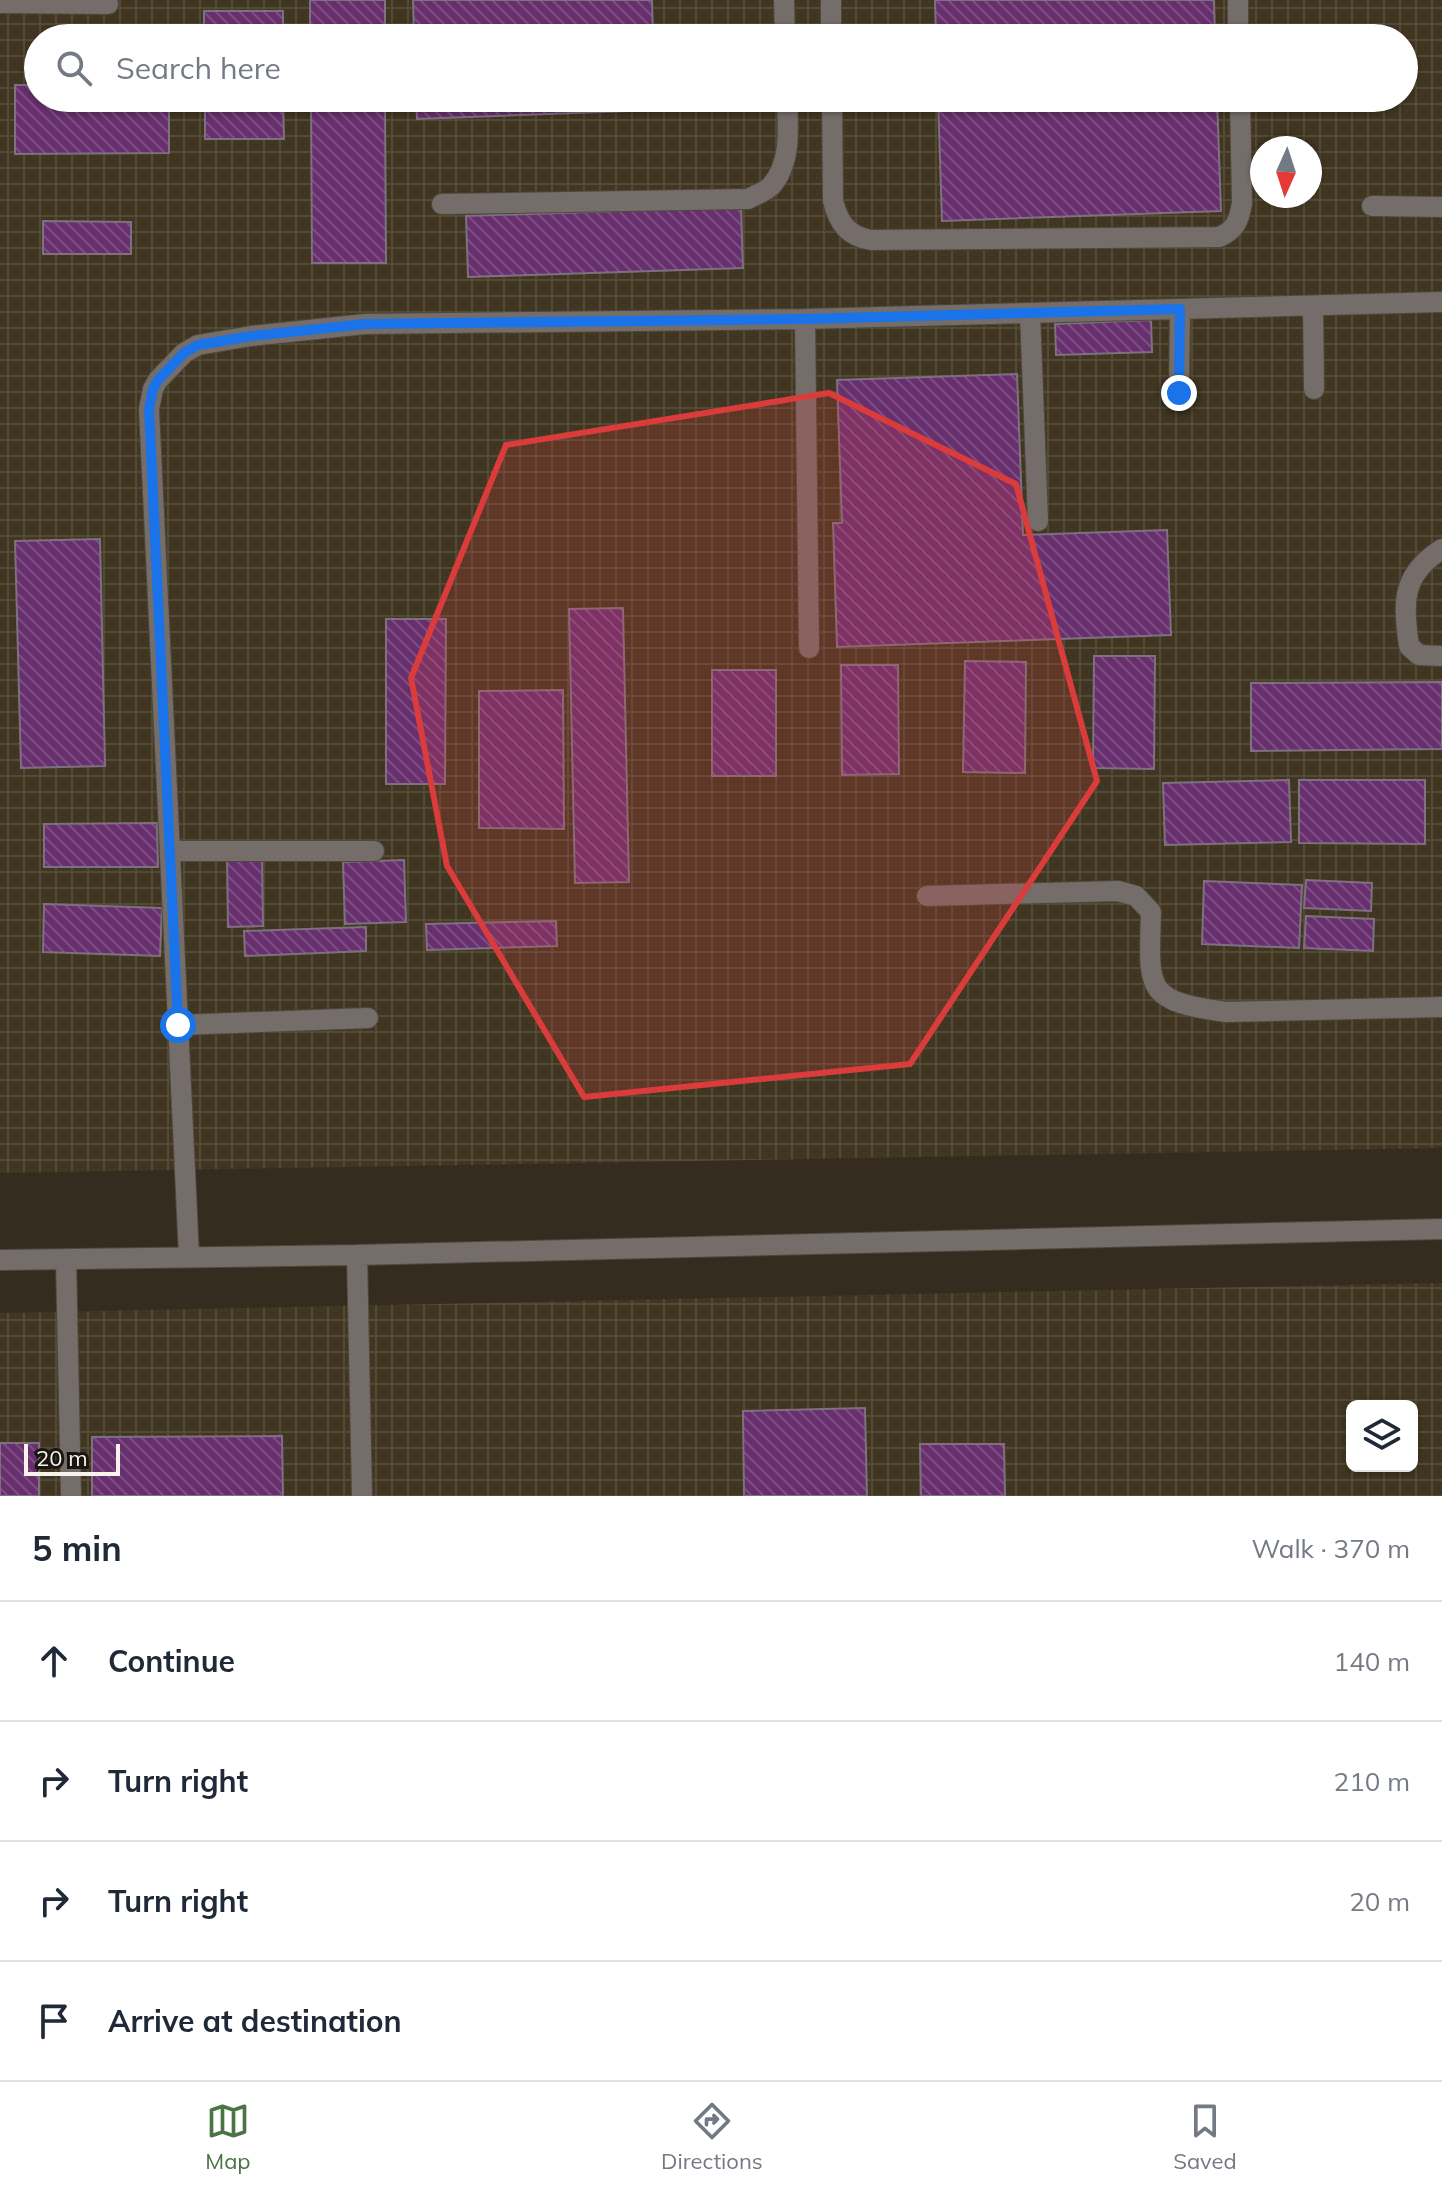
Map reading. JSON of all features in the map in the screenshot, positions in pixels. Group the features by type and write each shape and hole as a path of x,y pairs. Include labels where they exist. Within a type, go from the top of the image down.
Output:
{"street":[{"path":"784,0 785,24"},
{"path":"831,0 831,24"},
{"path":"1238,0 1238,24"},
{"path":"0,3 108,4"},
{"path":"442,204 748,199 770,187 781,172 788,135 787,112"},
{"path":"832,112 833,201 837,216 848,233 871,240 1219,237 1231,232 1239,219 1242,203 1240,112"},
{"path":"1372,206 1442,207"},
{"path":"189,1256 149,409 158,380 184,353 198,345 251,336 365,324 805,319 1442,302"},
{"path":"1313,306 1314,389"},
{"path":"1179,393 1180,309"},
{"path":"1030,313 1038,521"},
{"path":"805,319 809,648"},
{"path":"1442,549 1418,567 1405,600 1409,646 1419,655 1442,656"},
{"path":"170,851 374,851"},
{"path":"927,896 1118,891 1136,896 1151,912 1150,972 1161,993 1176,1003 1198,1008 1226,1012 1442,1007"},
{"path":"178,1025 368,1018"},
{"path":"0,1260 357,1255 1442,1229"},
{"path":"357,1255 362,1496"},
{"path":"66,1259 71,1496"}],"highlighted area":[{"path":"829,393 1016,484 1097,781 910,1064 584,1097 447,866 411,678 506,445"}],"shaded area":[{"path":"0,0 1442,0 1442,1148 0,1173"},
{"path":"1442,1283 1442,1496 0,1496 0,1313"}],"building":[{"path":"310,0 385,0 385,24 310,24"},
{"path":"413,0 652,0 653,24 414,24"},
{"path":"935,0 1214,0 1215,24 936,24"},
{"path":"204,11 283,11 283,24 204,24"},
{"path":"15,85 24,85 24,112 169,112 169,153 15,154"},
{"path":"205,112 283,112 284,139 205,139"},
{"path":"311,112 385,112 386,263 312,263"},
{"path":"417,112 603,112 417,119"},
{"path":"938,112 1217,112 1221,211 942,221"},
{"path":"741,207 743,268 468,277 466,216"},
{"path":"43,221 131,222 131,254 43,254"},
{"path":"1151,320 1152,352 1056,355 1055,324"},
{"path":"1017,374 1023,535 1167,530 1171,635 837,647 833,523 842,523 837,380"},
{"path":"100,539 105,766 21,768 15,541"},
{"path":"623,608 629,882 575,883 569,609"},
{"path":"386,619 446,619 445,784 386,784"},
{"path":"1094,656 1155,656 1154,769 1093,768"},
{"path":"965,661 1026,662 1025,773 963,772"},
{"path":"841,665 898,665 899,774 842,775"},
{"path":"712,670 776,670 776,776 712,776"},
{"path":"1442,682 1442,749 1251,751 1251,683"},
{"path":"563,690 564,829 479,828 479,691"},
{"path":"1289,780 1291,842 1165,845 1163,783"},
{"path":"1299,780 1425,780 1425,844 1299,843"},
{"path":"157,823 158,867 44,867 44,824"},
{"path":"227,856 262,856 263,926 228,927"},
{"path":"404,860 406,922 345,924 343,862"},
{"path":"1306,880 1372,883 1371,911 1304,908"},
{"path":"1204,881 1302,885 1299,948 1202,944"},
{"path":"44,904 162,908 160,956 43,952"},
{"path":"1306,916 1374,919 1373,951 1304,948"},
{"path":"556,921 557,946 427,950 426,924"},
{"path":"366,927 366,951 245,956 244,931"},
{"path":"865,1408 867,1496 744,1496 743,1411"},
{"path":"282,1436 283,1496 92,1496 92,1437"},
{"path":"0,1443 39,1443 39,1496 0,1496"},
{"path":"920,1444 1004,1444 1005,1496 921,1496"}],"route":[{"path":"178,1025 149,409 158,380 184,353 198,345 251,336 365,324 805,319 1180,309 1179,393"}]}
